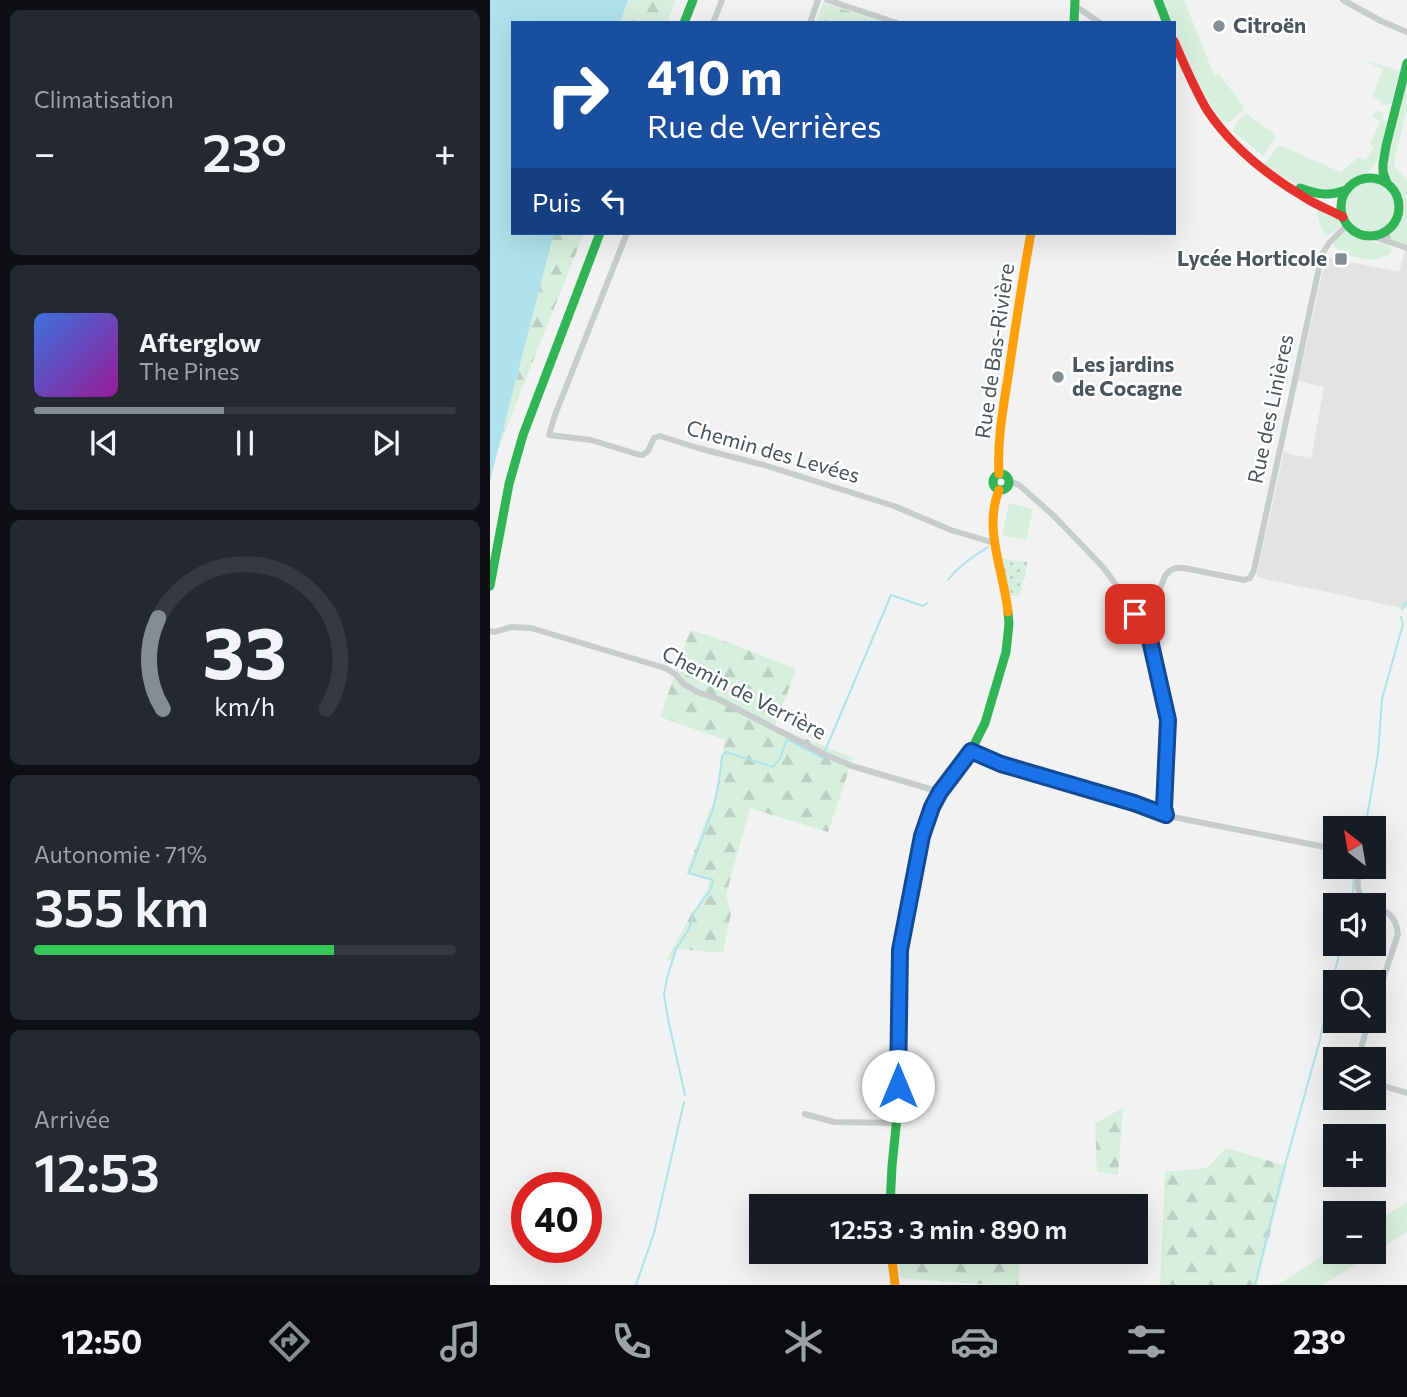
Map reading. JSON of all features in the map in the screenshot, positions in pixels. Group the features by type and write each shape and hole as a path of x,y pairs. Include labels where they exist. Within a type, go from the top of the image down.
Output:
{"street":[{"path":"685,21 692,0"},
{"path":"714,21 722,0"},
{"path":"811,21 818,0"},
{"path":"827,0 891,21"},
{"path":"1158,0 1166,21"},
{"path":"1343,0 1407,32"},
{"path":"1075,4 1097,21"},
{"path":"1176,45 1200,98 1222,130 1247,156 1297,193 1325,206 1354,231 1407,248"},
{"path":"1371,236 1386,231 1399,211 1397,196 1387,183 1383,164 1407,63"},
{"path":"1365,178 1379,162 1386,146"},
{"path":"1282,181 1330,196 1347,190 1365,178 1376,178 1387,183"},
{"path":"1345,221 1341,203 1347,190"},
{"name":"Rue des Linières","path":"1143,627 1147,624 1169,570 1176,567 1244,580 1250,578 1254,570 1322,254 1345,221"},
{"path":"1386,231 1389,242"},
{"path":"490,586 509,484 523,435 599,235"},
{"name":"Chemin des Levées","path":"626,235 549,435 590,440 640,455 648,451 653,438 660,436 764,464 894,506 951,530 994,543"},
{"name":"Rue de Bas-Rivière","path":"999,474 998,454 1012,346 1031,235"},
{"path":"999,490 993,483 994,477 1005,474 1009,481 1027,491 1081,543 1118,587 1150,640 1168,720 1164,808 1166,815"},
{"path":"999,490 1006,488 1009,481"},
{"path":"891,1194 897,1123 900,950 917,859 926,821 940,792 971,751 985,723 1006,652 1009,624 1005,589 994,543 992,510 999,490"},
{"name":"Chemin de Verrière","path":"490,631 511,627 531,628 665,668 697,692 718,699 824,754 852,766 940,792"},
{"path":"971,751 1001,764 1166,815 1323,847"},
{"path":"1386,911 1393,916 1398,934 1386,970"},
{"path":"1386,1087 1407,1093"},
{"path":"804,1114 834,1122 897,1123"},
{"path":"893,1264 895,1285"}],"shaded area":[{"path":"1405,251 1407,609 1256,577 1284,452 1311,459 1324,387 1298,381 1326,257 1399,272"}],"green space":[{"path":"628,0 676,0 668,21 621,21"},
{"path":"1163,0 1184,0 1214,75 1219,74 1244,107 1244,110 1229,122 1222,121 1201,88 1176,32 1176,21 1172,21"},
{"path":"823,3 880,21 817,21"},
{"path":"1365,60 1401,71 1391,104 1384,105 1372,96 1383,70"},
{"path":"1407,73 1407,110 1394,161 1395,167 1407,180 1407,245 1395,242 1390,236 1402,212 1398,191 1389,181 1385,159"},
{"path":"1375,110 1384,113 1383,120 1388,122 1378,158 1371,170 1343,188 1318,193 1263,165 1279,145 1341,172 1359,157 1366,160 1374,146 1370,144 1380,121 1372,117"},
{"path":"1246,113 1276,138 1263,156 1233,131 1236,123"},
{"path":"1370,181 1387,189 1395,206 1387,223 1370,231 1353,223 1345,206 1353,189"},
{"path":"1319,206 1339,220 1339,228 1327,236 1319,220"},
{"path":"1346,231 1352,236 1388,246 1391,253 1377,259 1362,259 1347,254 1334,246 1334,241"},
{"path":"553,235 583,235 499,447"},
{"path":"1009,503 1033,509 1026,540 1002,535"},
{"path":"1001,558 1028,562 1020,596 1010,596"},
{"path":"690,630 796,669 775,726 853,758 828,832 750,808 726,895 731,913 723,953 678,949 672,962 667,959 706,892 709,880 686,874 714,801 725,740 660,717"},
{"path":"1123,1108 1118,1175 1097,1172 1095,1123"},
{"path":"1226,1148 1287,1166 1257,1285 1160,1285 1165,1172 1207,1168"},
{"path":"1407,1202 1407,1232 1386,1245 1386,1215"},
{"path":"1323,1256 1323,1264 1356,1264 1323,1285 1277,1285"},
{"path":"899,1264 1020,1264 1018,1285 900,1278"}],"water":[{"path":"490,0 628,0 621,21 511,21 511,235 553,235 490,481"}],"waterway":[{"path":"948,580 988,547"},
{"path":"825,751 891,595 923,606 927,603"},
{"path":"1402,609 1407,602"},
{"path":"1367,816 1378,754 1382,699 1403,624 1401,617"},
{"path":"685,1095 664,994 676,949 689,929 693,914 711,889 713,880 689,873 713,809 722,756 726,752 773,767 780,758 787,739 823,758"},
{"path":"1353,893 1354,879"},
{"path":"1255,1285 1320,1040 1339,956"},
{"path":"636,1285 654,1233 684,1102"}],"traffic: fast":[{"path":"685,21 693,0"},
{"path":"1074,21 1075,0"},
{"path":"1158,0 1166,21"},
{"path":"1387,183 1383,164 1407,63"},
{"path":"1370,178 1381,180 1394,191 1399,207 1397,218 1386,231 1370,236 1359,234 1346,223 1341,207 1343,196 1354,183 1370,178"},
{"path":"1300,188 1323,194 1346,190"},
{"path":"490,586 509,484 523,435 599,235"},
{"path":"998,474 1004,474 1009,482 1007,488 998,490 993,485 993,479 998,474"},
{"path":"891,1194 898,1107 900,950 917,859 932,807 971,751 985,723 1006,652 1008,612"}],"traffic: slow":[{"path":"999,474 1002,413 1031,235"},
{"path":"999,490 993,520 994,535 1008,612"},
{"path":"893,1264 895,1285"}],"traffic: jam":[{"path":"1176,46 1202,102 1227,136 1277,179 1309,200 1343,217"}],"place":[{"name":"Citroën","path":"1219,26"},
{"name":"Lycée Horticole","path":"1341,259"},
{"name":"Les jardins de Cocagne","path":"1058,377"}],"route":[{"path":"898,1086 900,950 922,836 940,792 971,751 1001,764 1166,815 1164,808 1168,720 1150,640 1135,614"}]}
